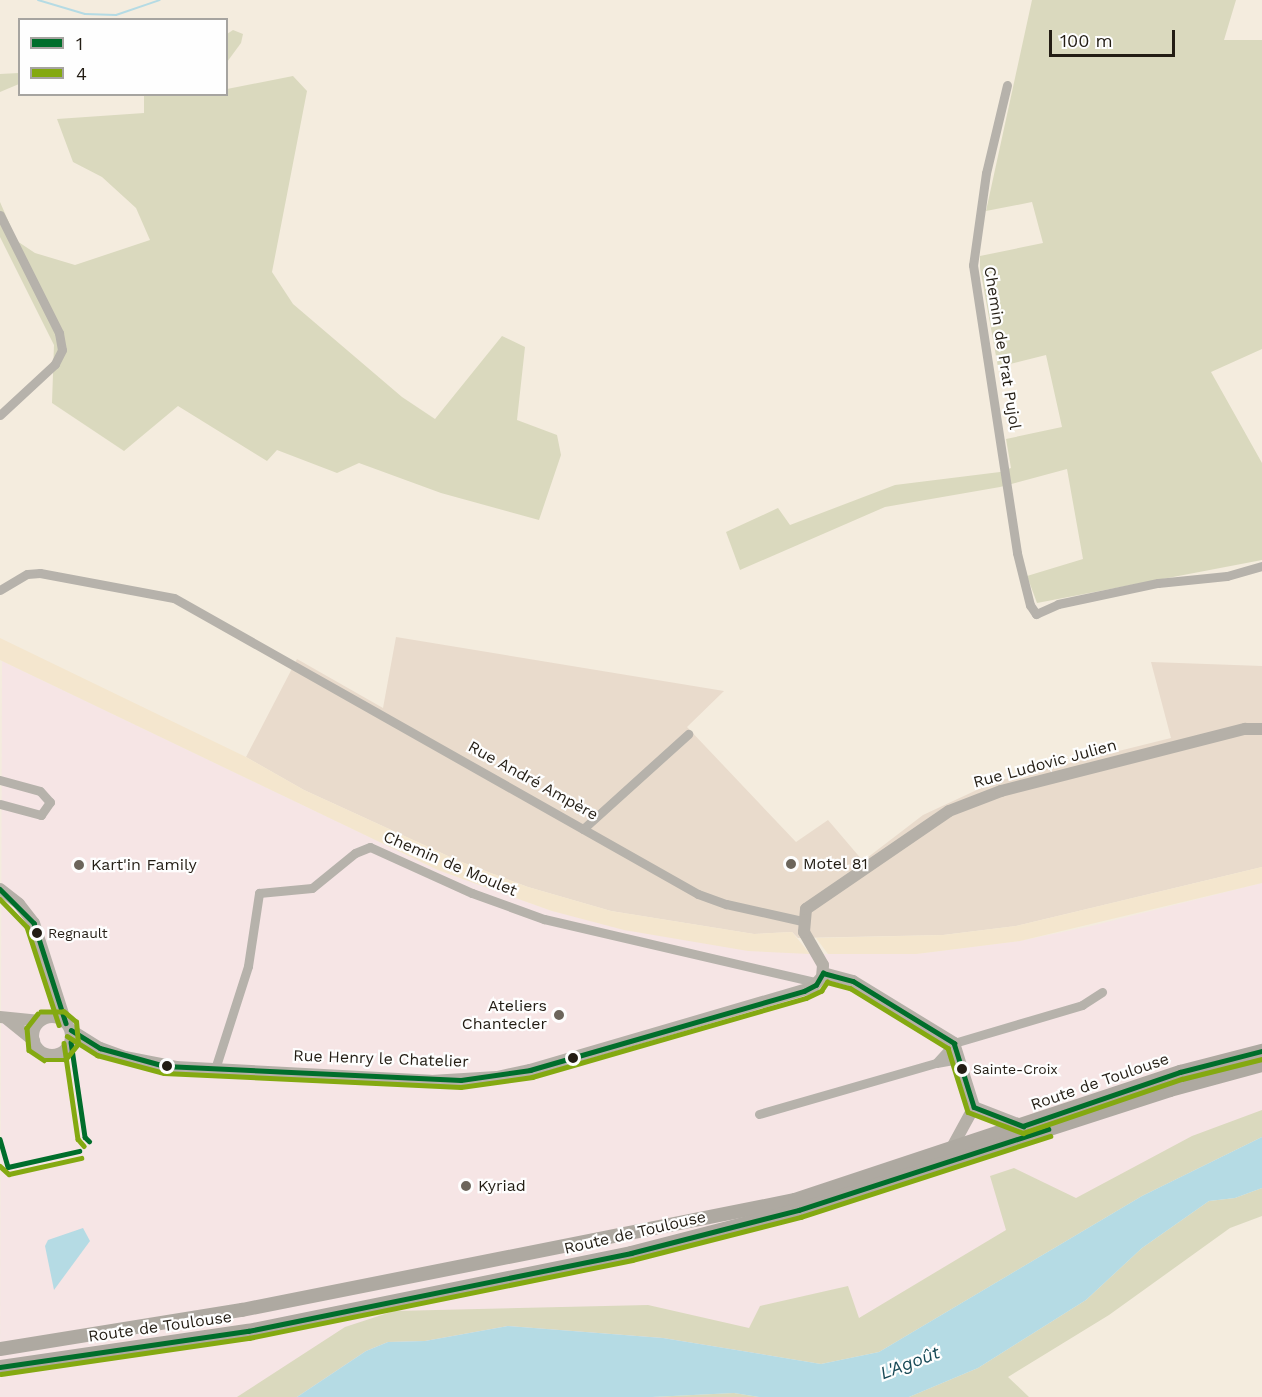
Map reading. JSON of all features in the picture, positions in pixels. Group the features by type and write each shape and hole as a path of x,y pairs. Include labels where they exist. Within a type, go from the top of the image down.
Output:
{"main road":[{"name":"Rue Ludovic Julien","path":"802,921 813,903 930,822 968,803 1001,791 1245,729 1262,729"},
{"path":"0,889 19,904 34,923 44,943 56,994 68,1026 70,1042 64,1050 46,1053 3,1017"},
{"path":"802,921 805,935 821,957 820,978 853,981 954,1043 974,1107 950,1152"},
{"name":"Rue Henry le Chatelier","path":"68,1026 100,1048 151,1064 431,1080 497,1077 793,994 820,978"},
{"path":"34,1041 34,1030 44,1019 56,994"},
{"path":"3,1017 44,1019 68,1026"},
{"name":"Rue Henry le Chatelier","path":"64,1050 100,1048"},
{"name":"Route de Toulouse","path":"0,1349 242,1310 783,1202 950,1152 1180,1072 1262,1051"},
{"name":"Route de Toulouse","path":"0,1367 248,1331 631,1253 799,1210 1170,1089 1262,1065"},
{"path":"974,1107 1023,1126"}],"street":[{"name":"Chemin de Prat Pujol","path":"1007,85 983,190 973,265 1017,553 1026,594 1036,614 1081,599 1158,583 1227,576 1262,566"},
{"path":"0,214 60,333 62,350 55,364 0,415"},
{"name":"Rue André Ampère","path":"0,590 27,574 40,573 174,598 705,897 802,921"},
{"path":"583,829 688,734"},
{"path":"0,780 40,791 50,802 41,815 0,804"},
{"name":"Chemin de Moulet","path":"215,1069 248,966 259,893 312,888 355,853 370,847 472,893 544,919 806,977 820,978"},
{"path":"936,1063 954,1043 1083,1005 1102,992"},
{"path":"759,1114 936,1063 959,1059"}],"shaded area":[{"path":"396,637 724,691 687,727 796,842 828,820 863,861 923,815 994,782 1171,738 1151,662 1262,666 1262,867 1016,926 943,935 798,938 792,932 754,934 611,911 528,887 459,861 304,790 246,757 297,659 383,708"},
{"path":"0,638 246,757 304,790 459,861 528,887 611,911 754,934 792,932 810,954 748,951 624,930 552,911 438,870 0,660"},
{"path":"2,661 438,870 552,911 810,954 916,954 1020,941 1091,926 1262,883 1262,1120 825,1353 264,1397 0,1397"},
{"path":"1262,867 1262,883 1020,941 916,954 828,954 816,938 943,935 1016,926"}],"green space":[{"path":"1032,0 1236,0 1224,40 1262,40 1262,349 1211,372 1262,463 1262,560 1037,603 1027,576 1083,559 1067,469 1000,487 885,507 740,570 726,532 778,508 790,525 895,485 1000,472 1011,468 1006,439 1062,427 1046,355 998,367 980,268 980,256 1043,243 1032,202 986,211"},
{"path":"233,30 243,34 241,43 228,61 228,33"},
{"path":"18,73 18,84 0,92 0,74"},
{"path":"293,76 307,91 272,272 293,304 402,397 435,419 502,336 525,347 517,420 557,435 561,455 539,520 441,493 359,463 337,473 277,450 267,461 178,406 124,451 52,403 54,345 0,237 0,202 17,241 35,253 75,265 150,240 136,208 102,177 73,162 57,119 144,113 144,96 228,96 228,89"},
{"path":"1262,1110 1262,1137 1142,1196 879,1352 821,1364 663,1338 508,1326 425,1341 388,1342 366,1351 297,1397 237,1397 345,1327 394,1311 648,1305 749,1328 760,1306 848,1286 859,1318 1006,1230 990,1176 1014,1168 1076,1198 1192,1136"},
{"path":"1262,1188 1262,1216 1230,1228 1109,1315 1008,1377 1029,1397 909,1397 978,1368 1086,1300 1142,1248 1209,1201 1235,1198"},
{"path":"734,1393 759,1397 652,1397"}],"water":[{"name":"L'Agoût","path":"1262,1137 1262,1188 1235,1198 1209,1201 1142,1248 1086,1300 978,1368 909,1397 759,1397 734,1393 652,1397 297,1397 366,1351 388,1342 425,1341 508,1326 663,1338 821,1364 879,1352 1142,1196"},
{"path":"83,1228 90,1241 54,1290 45,1246 48,1240"}],"waterway":[{"path":"38,0 85,14 116,15 160,0"}],"transit line":[{"name":"1","path":"0,889 34,923 66,1023"},
{"name":"4","path":"0,899 27,927 59,1025"},
{"name":"1","path":"71,1030 100,1048 165,1066 461,1080 530,1070 804,991 816,985 823,973 853,981 954,1043 974,1107 1023,1126 1180,1072 1262,1051"},
{"name":"4","path":"67,1036 97,1055 164,1073 461,1087 532,1077 806,998 821,991 827,982 850,988 948,1048 968,1112 1023,1133 1182,1079 1262,1059"},
{"name":"4","path":"38,1014 27,1028 29,1050 44,1060 65,1060 78,1044 76,1022 64,1012 41,1012"},
{"name":"1","path":"71,1042 85,1137 89,1141"},
{"name":"4","path":"64,1043 78,1139 84,1146"},
{"name":"1","path":"0,1367 248,1331 631,1253 799,1210 1048,1129"},
{"name":"4","path":"1,1374 249,1338 632,1260 801,1217 1050,1136"},
{"name":"1","path":"0,1139 8,1167 79,1151"},
{"name":"4","path":"0,1166 9,1174 81,1158"}],"place":[{"name":"Motel 81","path":"791,864"},
{"name":"Kart'in Family","path":"79,865"},
{"name":"Regnault","path":"37,933"},
{"name":"Ateliers Chantecler","path":"559,1015"},
{"name":"Sainte-Croix","path":"962,1069"},
{"name":"Kyriad","path":"466,1186"}]}
